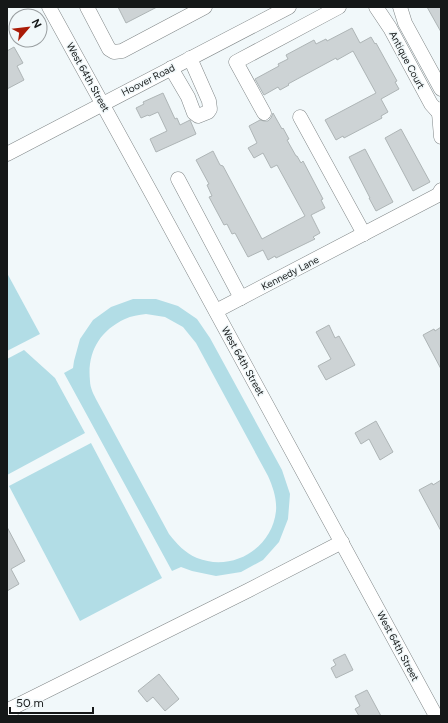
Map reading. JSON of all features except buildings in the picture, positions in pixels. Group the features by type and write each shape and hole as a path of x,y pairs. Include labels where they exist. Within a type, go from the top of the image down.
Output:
{"street":[{"name":"West 64th Street","path":"49,7 103,103 436,716"},
{"path":"87,7 109,49 114,52 119,52 205,7"},
{"name":"Hoover Road","path":"7,154 289,7"},
{"path":"264,113 236,62 339,7"},
{"name":"Antique Court","path":"376,7 390,28 431,104 440,111"},
{"name":"Antique Court","path":"400,7 405,22 441,89"},
{"path":"171,68 188,97 194,113 198,116 208,112 210,109 209,101 190,58"},
{"path":"440,111 441,137"},
{"path":"300,117 364,234"},
{"path":"178,179 241,298"},
{"name":"Kennedy Lane","path":"216,311 438,195 441,190"},
{"path":"8,712 342,542"}],"shaded area":[{"path":"7,273 40,334 7,351"},
{"path":"133,299 156,299 178,306 197,319 210,338 282,470 290,494 288,519 279,542 263,560 241,572 216,576 181,567 172,571 64,373 73,368 80,339 93,320 111,307","holes":["146,314 165,317 183,327 196,343 268,476 273,489 276,502 273,525 267,536 258,546 248,554 236,559 224,562 210,562 197,558 185,551 172,538 91,389 90,371 93,352 97,344 108,330 130,317"]},
{"path":"24,350 55,378 85,433 7,475 7,359"},
{"path":"91,443 162,578 80,621 9,486"}]}
